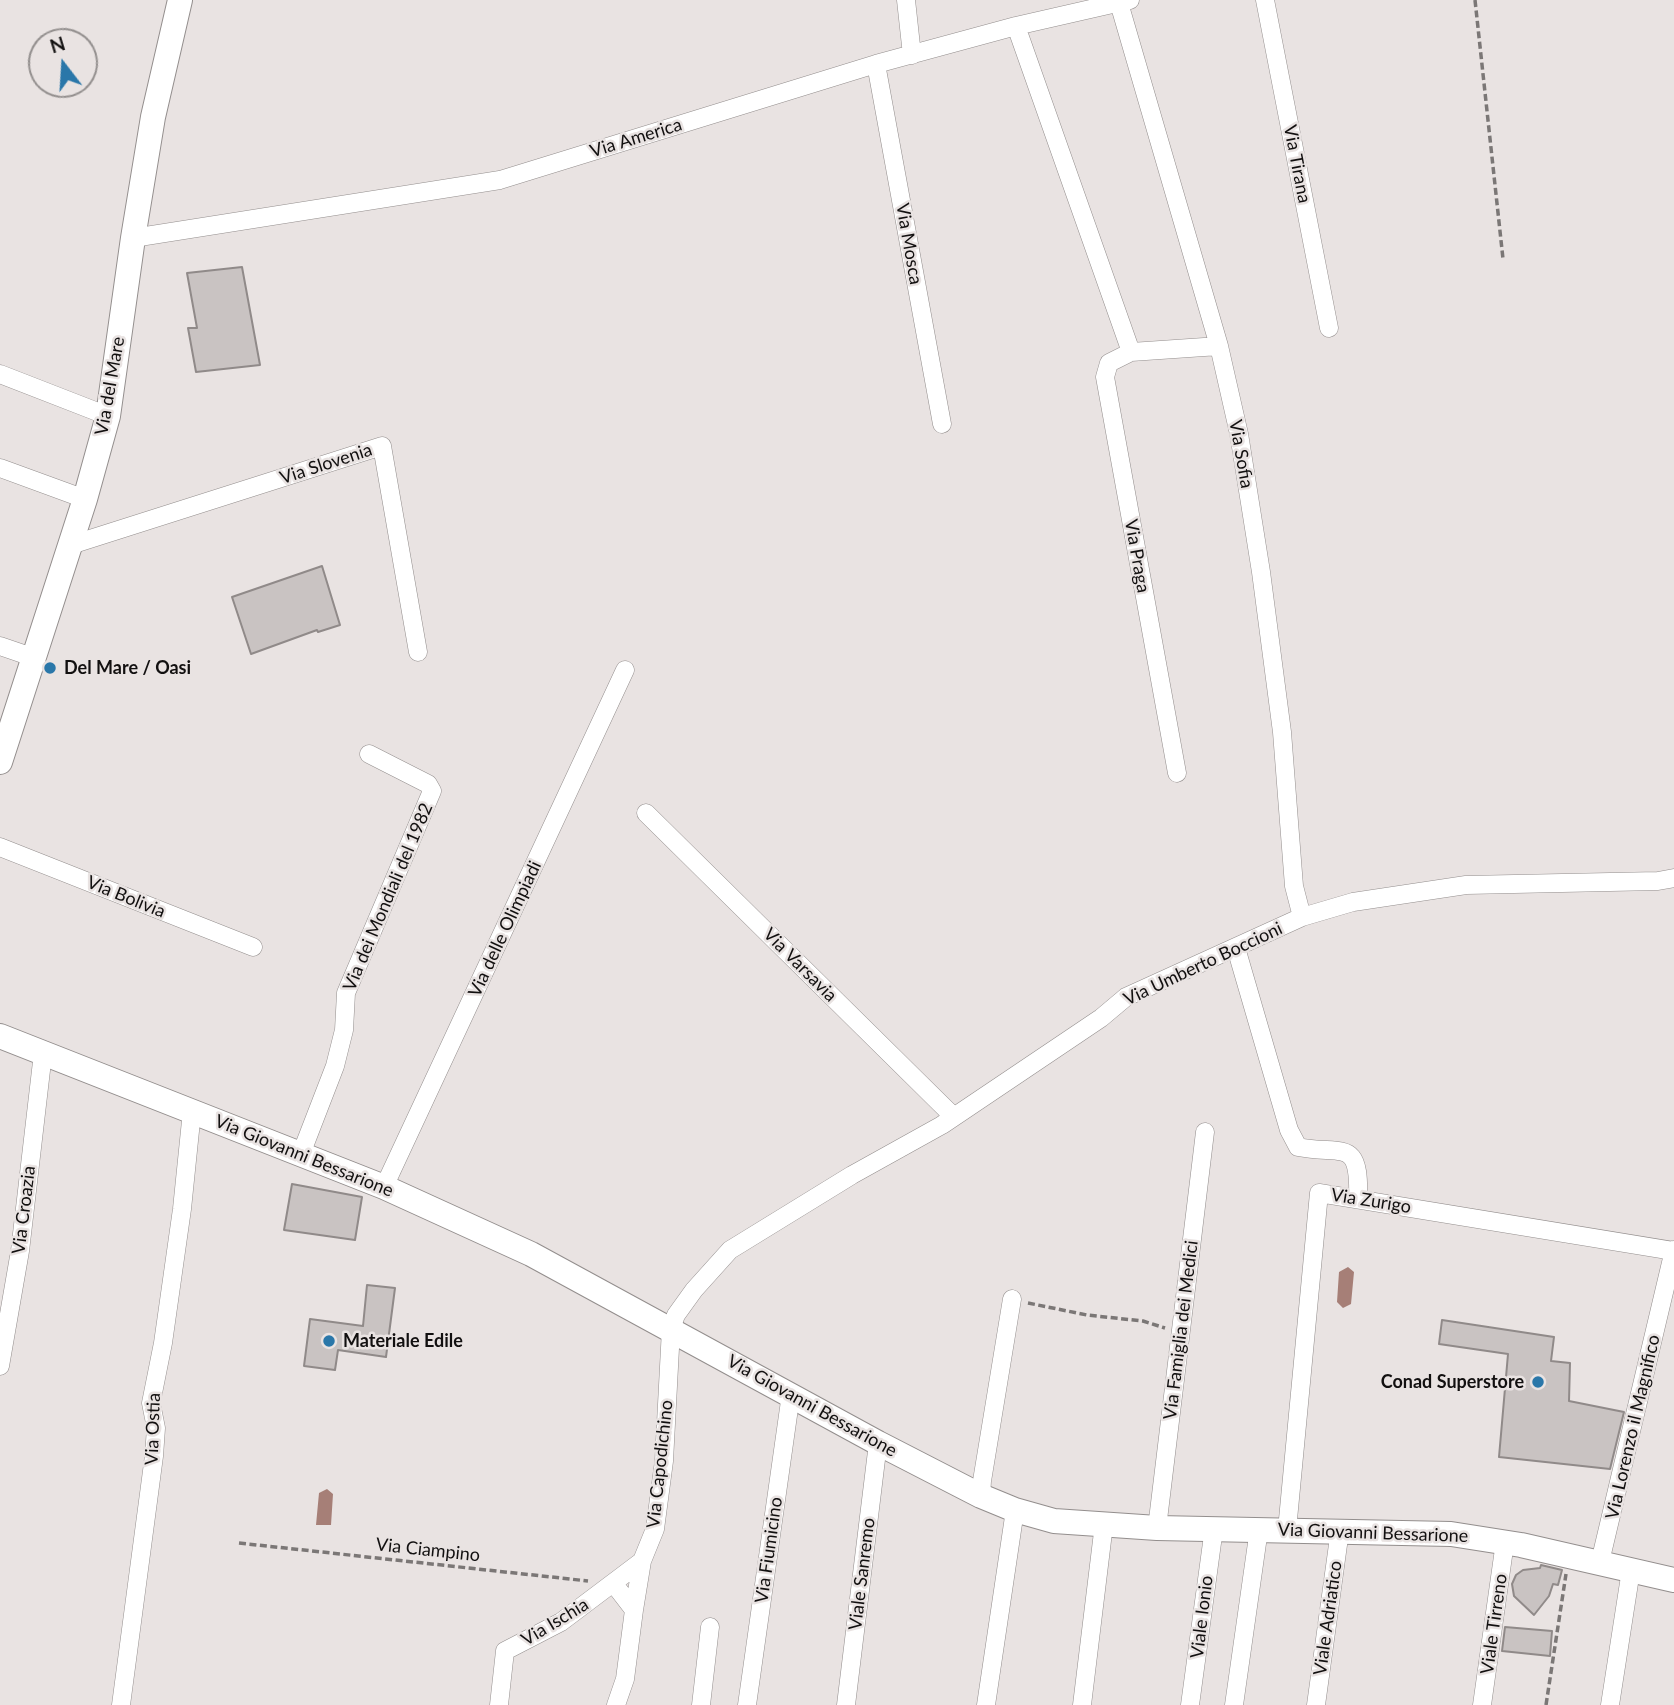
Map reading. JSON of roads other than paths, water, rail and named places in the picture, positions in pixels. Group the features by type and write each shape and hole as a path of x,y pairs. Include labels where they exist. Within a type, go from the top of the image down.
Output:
{"street":[{"name":"Via del Mare","path":"0,762 71,545 108,416 153,117 180,0"},
{"path":"906,0 912,55"},
{"name":"Via Tirana","path":"1265,0 1329,328"},
{"name":"Via America","path":"133,238 500,180 876,64 1016,26 1124,1"},
{"name":"Via Sofia","path":"1124,1 1219,346 1239,434 1282,732 1294,886 1302,917"},
{"path":"1016,26 1130,352 1219,346"},
{"name":"Via Mosca","path":"876,64 942,424"},
{"name":"Via Praga","path":"1130,352 1109,363 1105,377 1177,773"},
{"path":"0,374 108,416"},
{"name":"Via Slovenia","path":"71,545 382,446 418,652"},
{"path":"0,468 85,499"},
{"path":"0,646 35,658"},
{"name":"Via delle Olimpiadi","path":"384,1187 625,670"},
{"name":"Via dei Mondiali del 1982","path":"301,1154 335,1066 344,1030 346,993 432,791 428,784 369,754"},
{"name":"Via Varsavia","path":"646,813 954,1116"},
{"name":"Via Bolivia","path":"0,847 253,947"},
{"name":"Via Umberto Boccioni","path":"671,1329 676,1315 694,1290 730,1250 954,1116 1101,1018 1126,997 1302,917 1353,902 1466,885 1658,881 1674,878"},
{"path":"1236,948 1289,1130 1298,1147 1341,1149 1353,1158 1359,1173 1358,1199"},
{"name":"Via Giovanni Bessarione","path":"0,1036 384,1187 531,1254 878,1443 981,1496 1015,1510 1054,1521 1157,1528 1451,1534 1569,1555 1674,1580"},
{"name":"Via Croazia","path":"0,1366 20,1251 43,1053"},
{"name":"Via Ostia","path":"121,1705 154,1456 156,1428 151,1403 163,1343 182,1209 192,1111"},
{"name":"Via Famiglia dei Medici","path":"1157,1528 1205,1132"},
{"name":"Via Zurigo","path":"1287,1530 1319,1193 1674,1250"},
{"name":"Via Lorenzo il Magnifico","path":"1600,1562 1674,1250"},
{"path":"981,1496 1012,1299"},
{"name":"Via Capodichino","path":"614,1584 642,1561 655,1529 664,1461 671,1329"},
{"name":"Via Fiumicino","path":"747,1705 791,1394"},
{"name":"Viale Sanremo","path":"846,1705 878,1443"},
{"path":"986,1705 1015,1510"},
{"path":"1082,1705 1104,1524"},
{"name":"Viale Ionio","path":"1191,1705 1214,1528"},
{"path":"1234,1705 1259,1529"},
{"name":"Viale Adriatico","path":"1316,1705 1340,1530"},
{"name":"Viale Tirreno","path":"1482,1705 1505,1542"},
{"path":"616,1705 625,1679 642,1561"},
{"path":"1610,1705 1632,1570"},
{"path":"614,1584 634,1610"},
{"name":"Via Ischia","path":"499,1705 505,1651 561,1622 614,1584"},
{"path":"701,1705 710,1627"}],"place":[{"name":"Del Mare / Oasi","path":"50,668"},
{"name":"Materiale Edile","path":"329,1341"},
{"name":"Conad Superstore","path":"1538,1382"}]}
